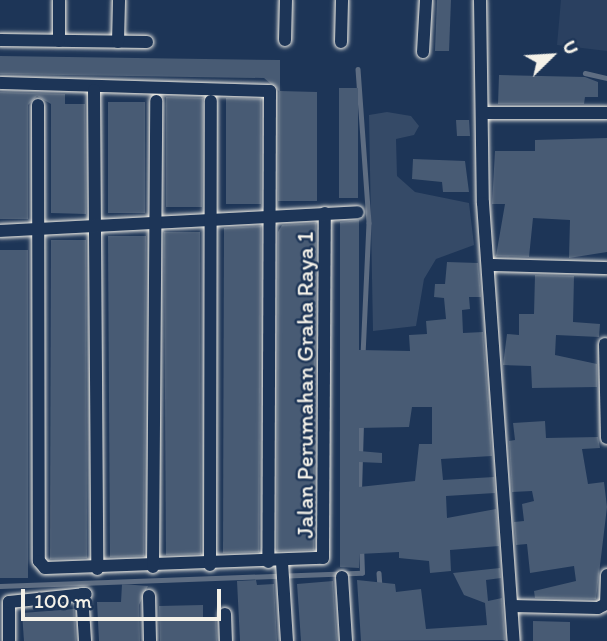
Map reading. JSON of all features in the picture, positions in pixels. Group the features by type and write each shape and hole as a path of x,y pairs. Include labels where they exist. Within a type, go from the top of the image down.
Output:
{"street":[{"path":"59,0 59,41"},
{"path":"118,42 119,0"},
{"path":"285,40 286,0"},
{"path":"341,43 342,0"},
{"path":"423,52 426,0"},
{"path":"480,0 480,78 514,641"},
{"path":"0,40 147,42"},
{"path":"0,83 67,82 94,90 97,229 97,569"},
{"name":"Jalan Perumahan Graha Raya 1","path":"94,90 270,91 268,562"},
{"path":"153,567 156,101"},
{"path":"210,565 211,101"},
{"name":"Jalan Perumahan Graha Raya 1","path":"0,231 38,228 97,229 212,217 325,213 326,552 319,560 283,568 268,562 97,569 45,568 39,561 38,228 38,105"},
{"path":"483,113 607,113"},
{"path":"325,213 357,212"},
{"path":"490,265 607,268"},
{"path":"605,344 607,438"},
{"path":"283,568 287,641"},
{"path":"512,606 598,608 606,604 607,575"},
{"path":"342,577 346,641"},
{"path":"9,641 9,602 84,594 85,641"},
{"path":"149,596 150,641"},
{"path":"225,614 226,641"}],"shaded area":[{"path":"561,0 607,0 607,51 557,45"},
{"path":"387,112 411,116 419,126 414,135 396,139 397,176 415,192 469,203 474,245 436,259 424,279 416,326 373,331 369,115"}],"building":[{"path":"437,0 451,0 449,51 435,51"},
{"path":"0,56 280,60 280,91 317,92 317,201 278,201 279,91 264,78 0,74"},
{"path":"499,75 585,77 598,82 598,97 585,97 584,104 498,104"},
{"path":"339,88 358,88 358,198 339,198"},
{"path":"0,92 65,94 65,104 85,104 86,214 51,213 51,104 37,96 28,105 28,219 0,219"},
{"path":"166,97 203,98 202,207 166,207"},
{"path":"226,98 261,99 261,204 226,204"},
{"path":"108,102 145,102 145,213 108,213"},
{"path":"456,120 469,120 470,136 457,136"},
{"path":"607,138 607,252 569,258 570,220 533,218 529,257 496,256 505,204 492,204 495,151 535,151 535,140"},
{"path":"413,159 465,161 469,192 443,192 442,182 412,179"},
{"path":"359,220 359,350 410,351 409,335 427,334 426,321 446,319 444,298 434,297 435,284 445,284 447,262 478,263 481,297 469,297 470,309 462,310 463,333 483,332 492,456 441,459 443,480 494,477 495,493 446,496 447,518 496,509 499,546 450,550 451,571 430,573 429,561 399,558 399,552 359,554 359,568 340,567 340,222","holes":["412,407 432,407 432,444 419,444 415,481 359,487 359,462 382,463 382,453 359,451 359,428 409,427"]},
{"path":"316,223 314,550 277,551 278,232 282,225"},
{"path":"261,226 259,552 223,553 224,228"},
{"path":"164,232 200,232 201,554 166,555"},
{"path":"108,236 146,236 144,556 110,557"},
{"path":"51,240 86,240 87,558 50,559"},
{"path":"0,250 28,250 28,578 0,578"},
{"path":"535,275 574,276 573,322 600,324 599,337 556,335 555,355 597,364 597,387 532,388 531,366 503,365 507,334 519,335 519,314 534,314"},
{"path":"545,421 546,438 598,437 600,448 582,449 588,484 604,482 607,507 596,599 535,598 534,591 576,581 574,566 530,573 527,544 516,545 514,522 524,521 522,504 534,501 532,491 512,492 509,441 515,440 513,423"},
{"path":"500,568 501,578 486,580 488,601 502,598 505,640 361,641 357,580 395,584 396,592 421,589 426,629 487,625 485,603 464,595 453,573"},
{"path":"256,580 257,585 274,584 277,641 240,641 237,581"},
{"path":"333,581 337,641 301,641 297,584"},
{"path":"122,584 148,586 139,605 140,641 99,641 97,602 121,602"},
{"path":"203,605 203,617 216,617 217,641 160,641 159,606"},
{"path":"74,609 76,641 24,641 22,613"},
{"path":"533,621 570,622 570,641 533,641"}],"waterway":[{"path":"358,69 369,223 363,354"},
{"path":"585,73 607,78"},
{"path":"359,491 361,423"},
{"path":"0,586 362,573 361,549"},
{"path":"379,573 380,588"}]}
